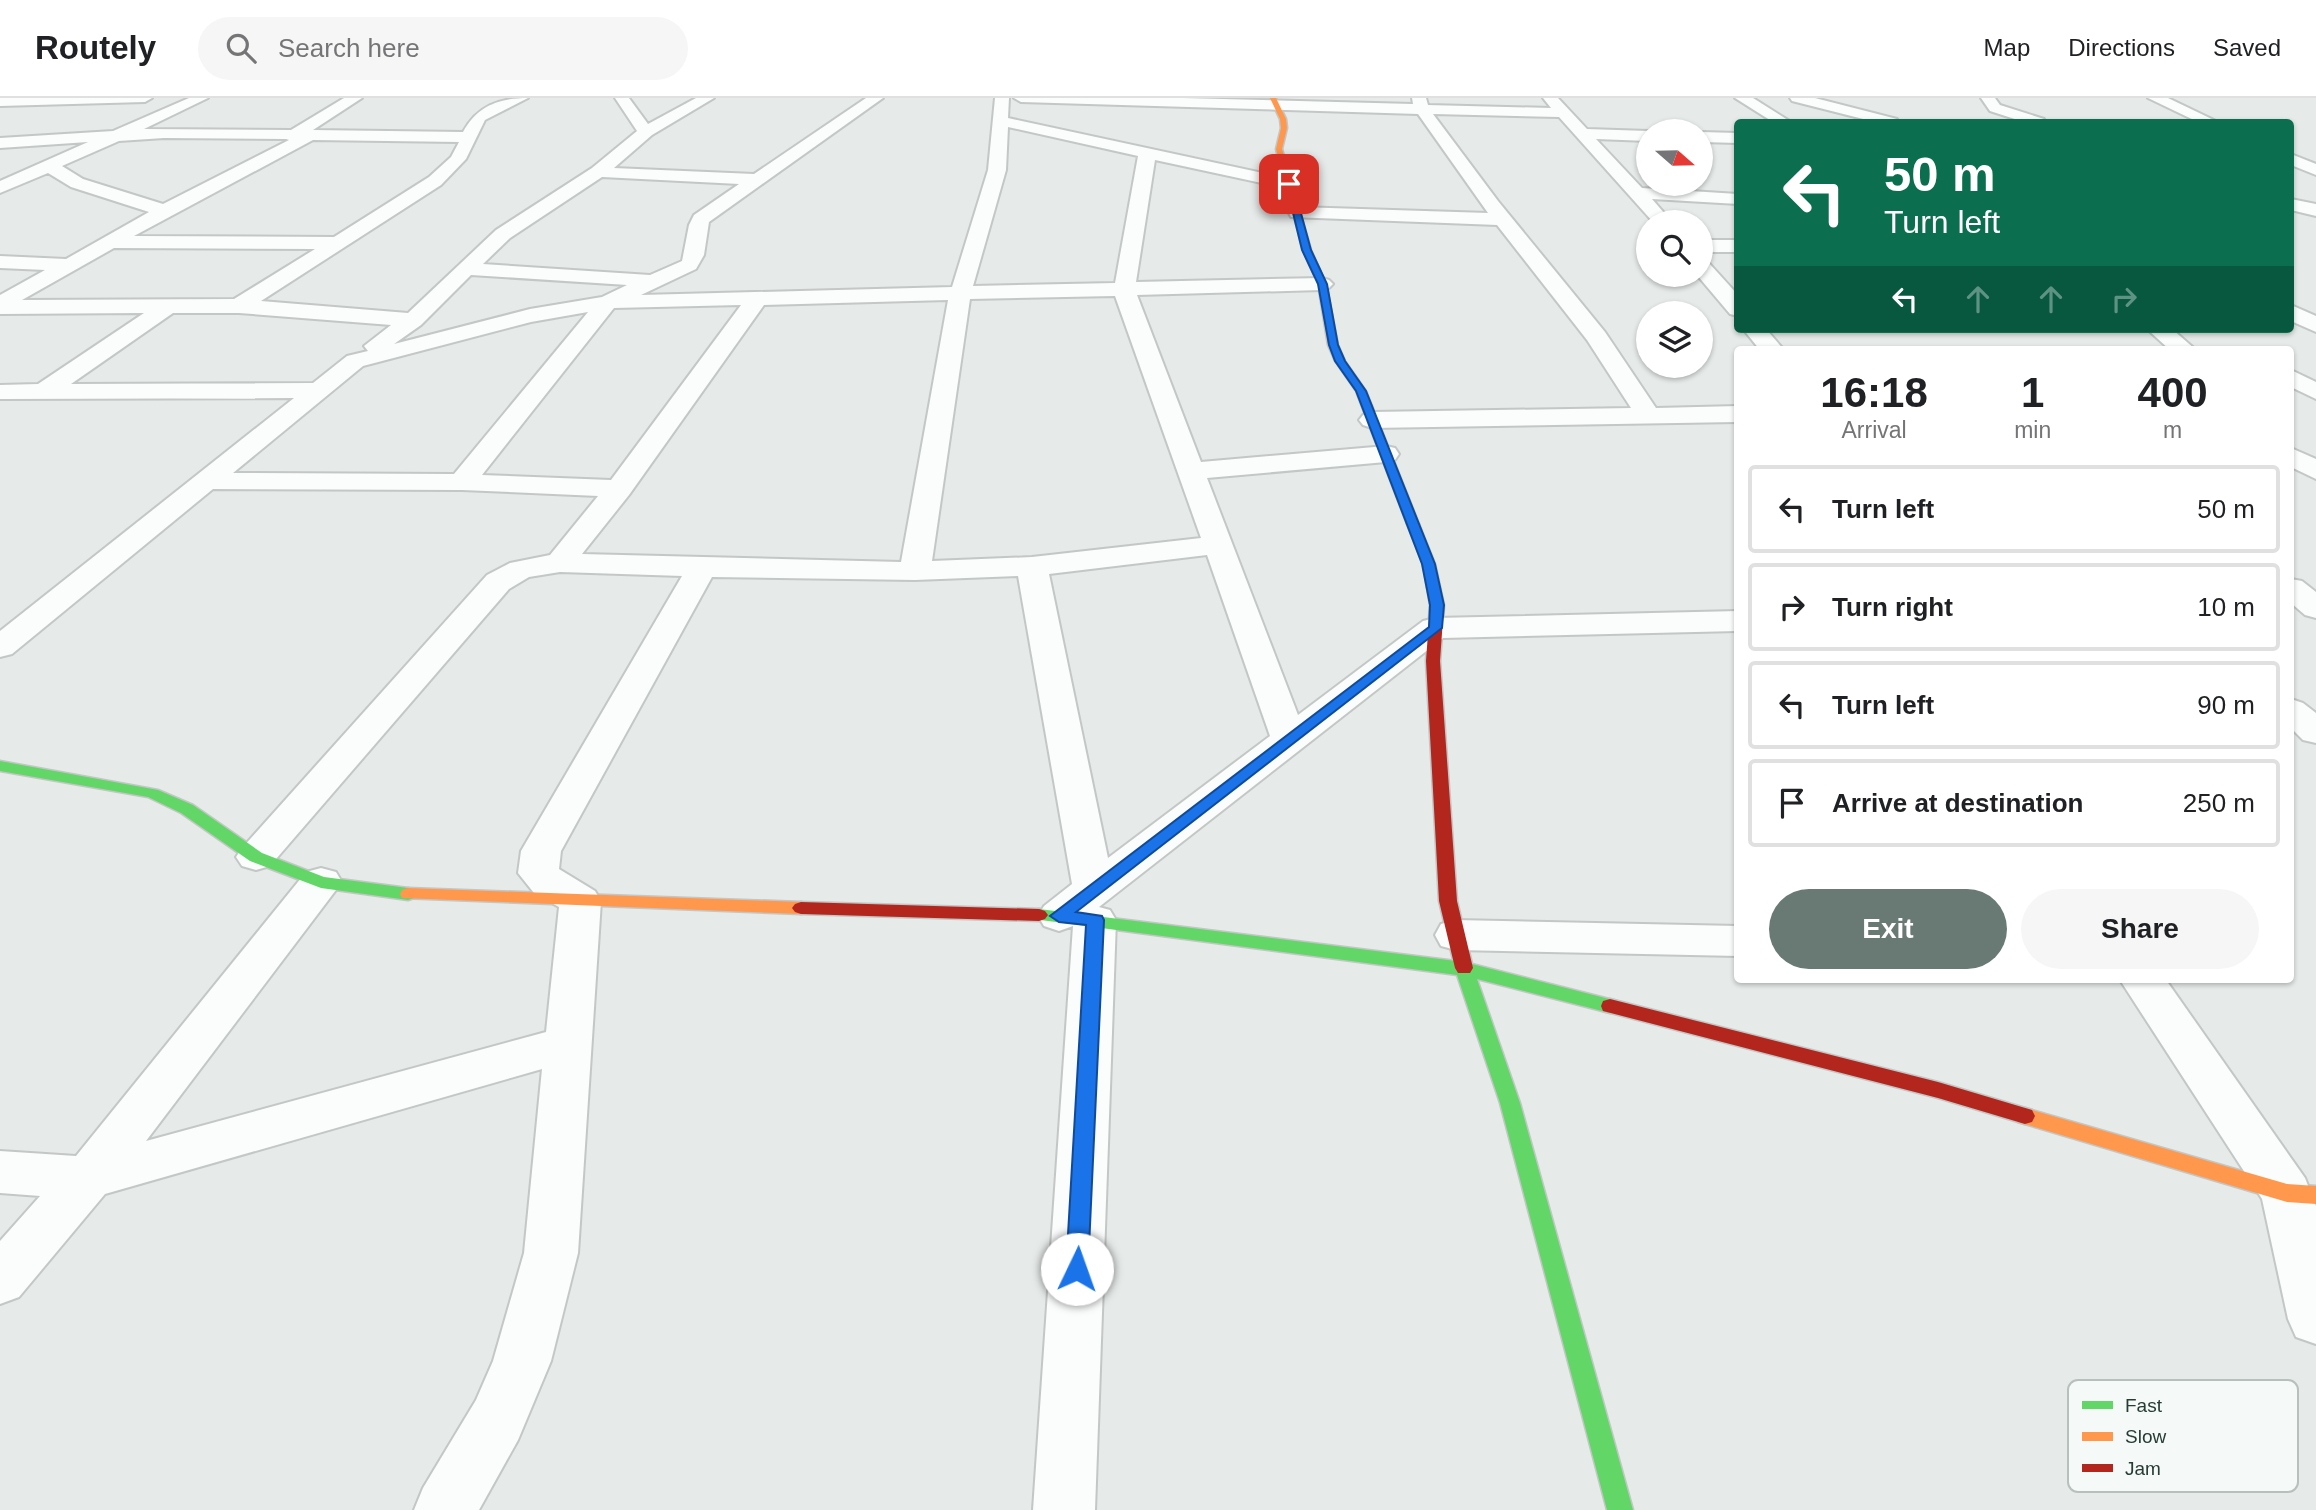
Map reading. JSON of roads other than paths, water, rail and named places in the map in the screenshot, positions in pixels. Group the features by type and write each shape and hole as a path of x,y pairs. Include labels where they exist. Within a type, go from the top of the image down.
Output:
{"street":[{"path":"0,102 145,98"},
{"path":"0,188 201,98"},
{"path":"0,305 301,136 355,98"},
{"path":"239,306 447,171 470,137 479,117 521,98"},
{"path":"622,98 646,132"},
{"path":"0,646 355,361 414,320 503,234 598,172 646,132 707,98"},
{"path":"462,482 608,302 689,265 694,259 697,227 701,219 876,98"},
{"path":"915,571 960,295 997,170 1002,98"},
{"path":"1021,98 1139,105 1275,102 1420,104 1564,113"},
{"path":"1550,98 1636,191"},
{"path":"1742,98 1781,119"},
{"path":"1797,98 1857,119"},
{"path":"1859,98 1888,119"},
{"path":"1988,98 1996,108 2029,119"},
{"path":"2155,98 2203,119"},
{"path":"33,141 126,99"},
{"path":"0,112 39,100"},
{"path":"1275,102 1284,128 1279,149 1307,250 1322,284 1333,345 1340,361 1361,391 1429,564 1437,605 1433,661 1448,901 1460,952 1510,1102 1620,1510"},
{"path":"1420,104 1502,219 1597,337 1647,414"},
{"path":"1837,111 1877,119"},
{"path":"1000,121 1137,148 1289,184"},
{"path":"0,143 164,133 470,137"},
{"path":"1583,134 1636,136"},
{"path":"1713,137 1734,138"},
{"path":"1137,148 1124,290 1290,740"},
{"path":"2294,160 2316,170"},
{"path":"48,165 77,183 165,211"},
{"path":"598,172 759,180"},
{"path":"2294,191 2316,195"},
{"path":"1641,196 1653,210"},
{"path":"1681,196 1734,200"},
{"path":"2294,206 2316,210"},
{"path":"1298,213 1384,213 1428,218 1502,219"},
{"path":"110,242 337,243"},
{"path":"1713,246 1734,246"},
{"path":"0,262 71,265"},
{"path":"466,269 654,281"},
{"path":"1713,280 1734,304"},
{"path":"355,361 517,319 608,302 1322,284"},
{"path":"560,563 619,489 757,299"},
{"path":"0,305 239,306 414,320"},
{"path":"46,391 167,307"},
{"path":"2294,314 2316,325"},
{"path":"2163,333 2179,346"},
{"path":"2294,370 2316,368"},
{"path":"2294,379 2316,391"},
{"path":"5,398 46,391 321,390"},
{"path":"1372,420 1734,414"},
{"path":"1189,471 1386,454"},
{"path":"2294,458 2316,471"},
{"path":"207,481 462,482 619,489"},
{"path":"256,858 498,582 522,569 560,563 915,571 1033,566 1217,545"},
{"path":"580,901 549,883 538,873 541,851 704,566"},
{"path":"1033,566 1083,908 1064,1510"},
{"path":"2294,590 2316,608"},
{"path":"1083,908 1290,740 1435,628 1734,621"},
{"path":"2294,713 2316,732"},
{"path":"0,766 152,793 187,809 256,858 321,882 421,896 580,901 1083,908 1460,952 1734,941"},
{"path":"0,1280 88,1178 321,882"},
{"path":"445,1510 497,1420 522,1361 551,1253 580,901"},
{"path":"1460,952 2301,1194"},
{"path":"2144,983 2301,1194 2316,1319"},
{"path":"0,1172 88,1178 567,1044"}]}
